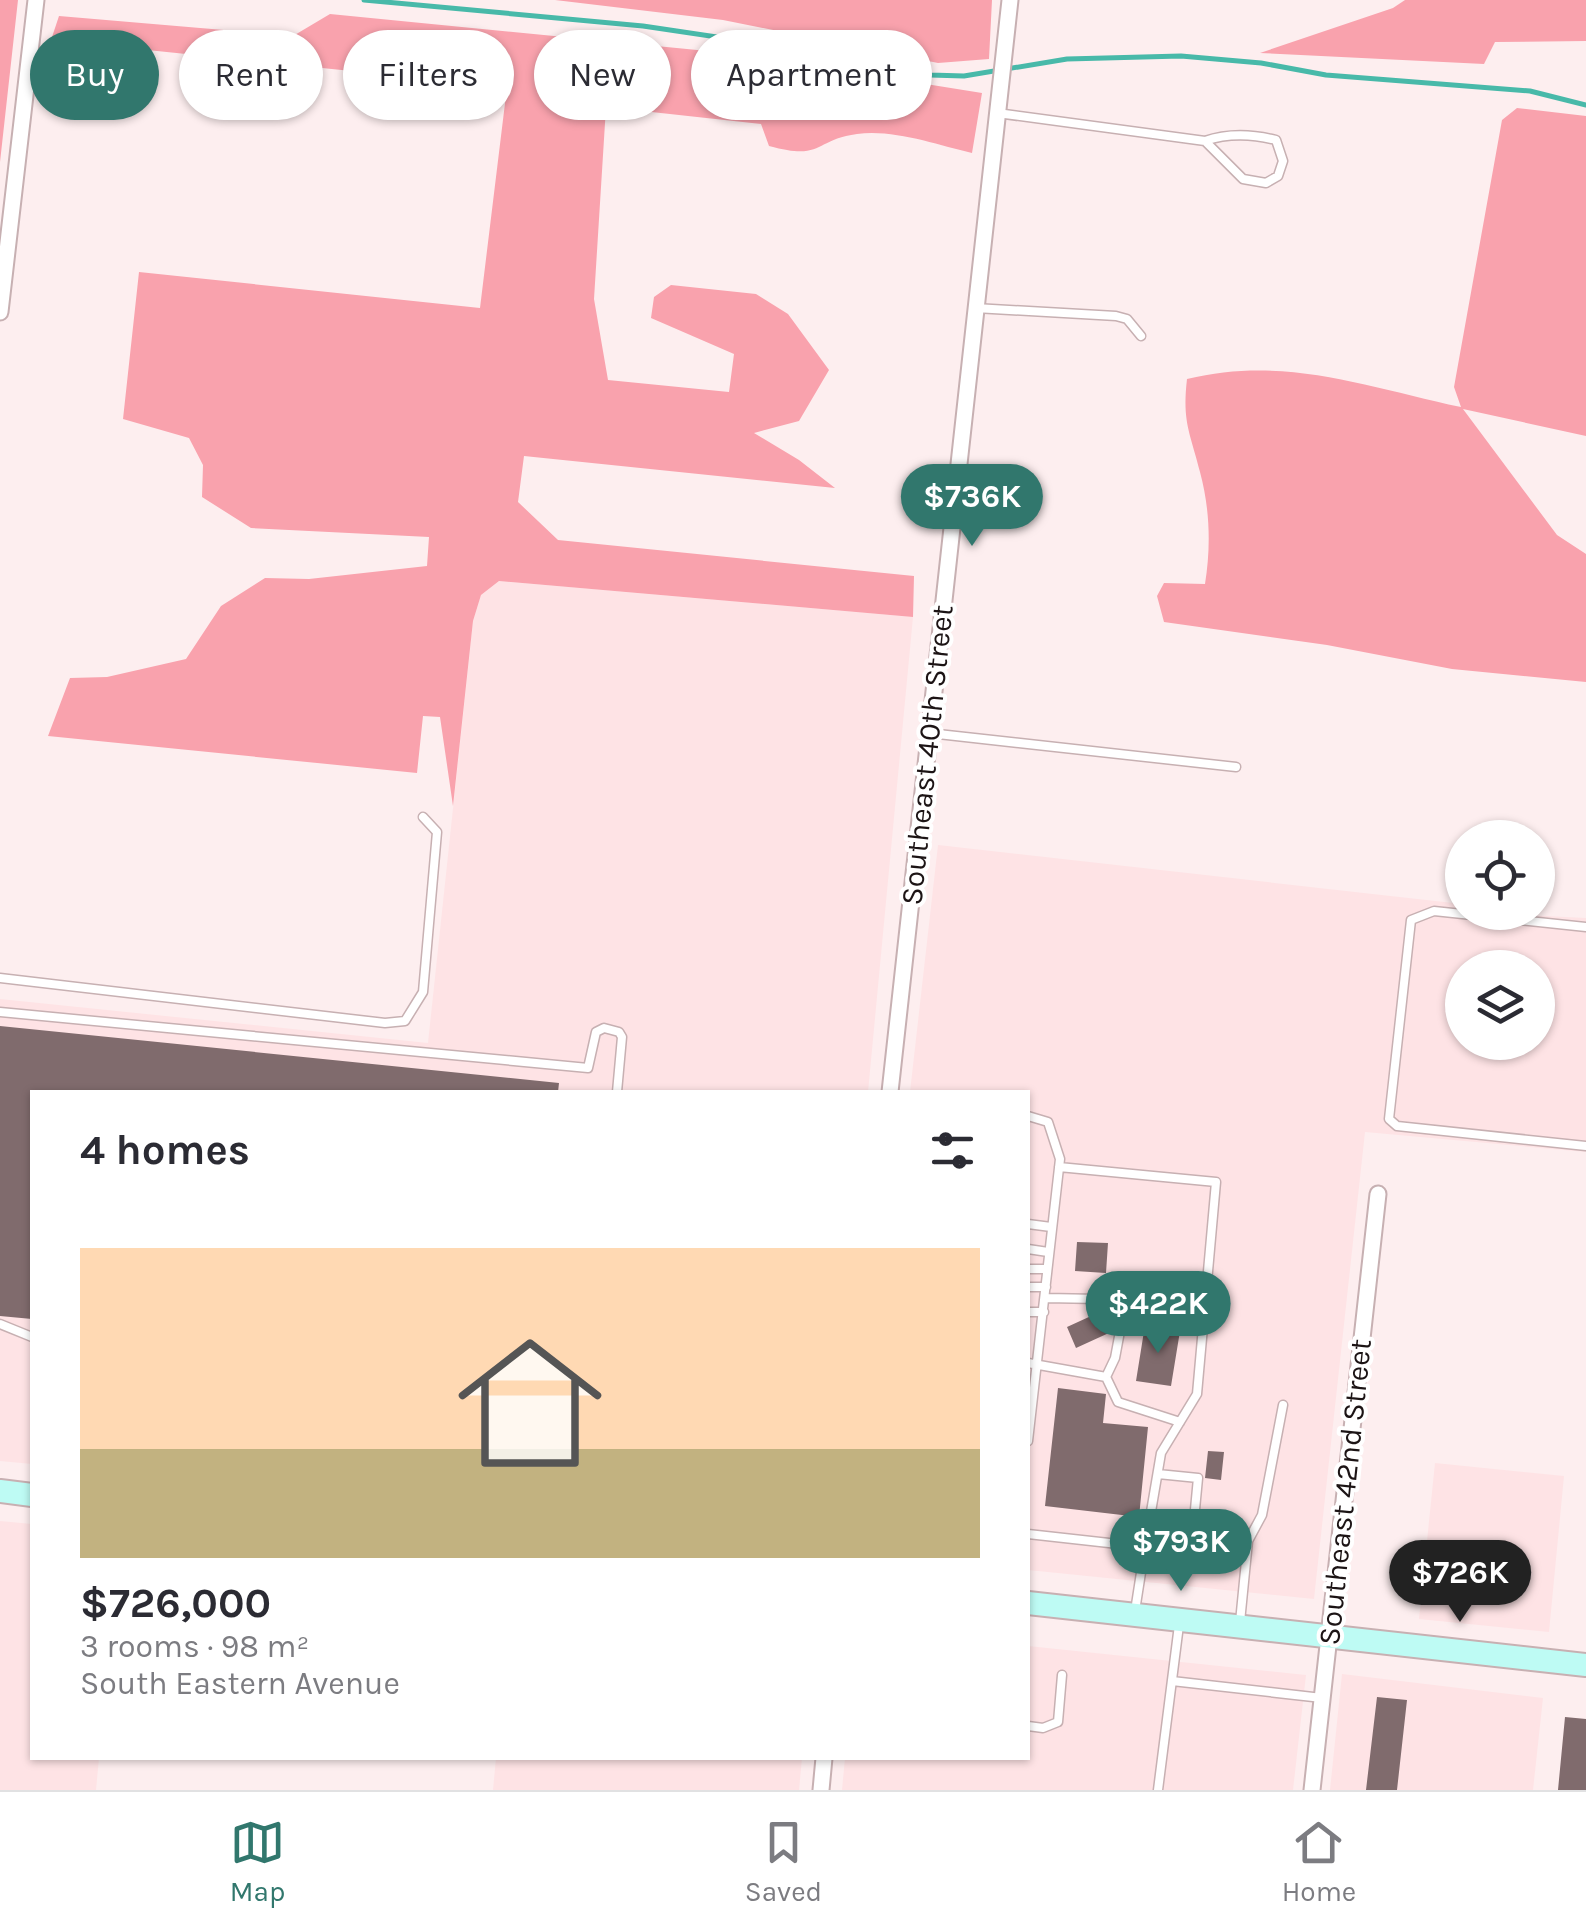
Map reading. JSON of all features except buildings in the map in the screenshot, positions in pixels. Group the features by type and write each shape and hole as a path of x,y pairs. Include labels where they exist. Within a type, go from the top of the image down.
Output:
{"main road":[{"path":"0,1491 30,1494"},
{"path":"1030,1603 1586,1664"}],"street":[{"path":"0,312 36,0"},
{"name":"Southeast 40th Street","path":"890,1090 1010,0"},
{"name":"Southeast 42nd Street","path":"1312,1790 1378,1194"},
{"path":"821,1790 824,1760"}],"lane":[{"path":"998,113 1205,141 1220,136 1276,140 1283,161 1278,176 1266,182 1244,179 1205,141"},
{"path":"975,308 1033,308 1116,316 1127,319 1141,336"},
{"path":"929,733 1236,766"},
{"path":"0,978 385,1024 405,1021 423,992 431,903 437,832 423,817"},
{"path":"1586,927 1434,911 1411,920 1389,1119 1397,1126 1586,1146"},
{"path":"0,1012 588,1068 596,1032 604,1028 620,1032 622,1037 617,1090"},
{"path":"1030,1117 1048,1122 1059,1167 1030,1420"},
{"path":"1059,1167 1216,1182 1196,1394 1161,1453 1135,1615"},
{"path":"1030,1224 1051,1227"},
{"path":"1030,1249 1048,1252"},
{"path":"1030,1269 1046,1270"},
{"path":"1030,1287 1046,1287"},
{"path":"1046,1298 1205,1301"},
{"path":"1106,1377 1116,1358 1126,1300"},
{"path":"1030,1312 1044,1312"},
{"path":"0,1324 30,1336"},
{"path":"1030,1363 1106,1377"},
{"path":"1106,1377 1118,1402 1180,1422"},
{"path":"1240,1627 1248,1541 1262,1515 1283,1405"},
{"path":"1158,1474 1198,1478 1190,1562"},
{"path":"1030,1534 1145,1546"},
{"path":"1158,1790 1179,1620"},
{"path":"1030,1726 1043,1728 1058,1722 1062,1675"},
{"path":"1172,1681 1322,1698"}],"shaded area":[{"path":"0,0 18,0 0,162"},
{"path":"555,0 992,0 989,59 938,63 932,62 932,30 773,30 723,20"},
{"path":"1405,0 1586,0 1586,41 1495,42 1484,64 1260,53 1393,8"},
{"path":"330,14 493,30 343,30 343,70 323,68 323,30 303,30"},
{"path":"59,16 223,30 179,30 179,53 159,51 159,30 54,30"},
{"path":"514,32 534,34 534,120 605,120 594,299 608,380 729,392 734,354 651,318 654,297 671,285 756,294 788,314 829,370 799,421 754,433 835,488 524,456 518,502 558,540 914,576 913,617 499,581 481,595 473,621 453,806 440,717 423,716 417,773 48,736 70,678 107,677 186,659 221,606 265,578 309,579 427,566 429,537 251,528 202,497 203,465 189,438 123,419 139,272 480,308 503,120 514,120"},
{"path":"671,47 691,49 691,116 671,114"},
{"path":"932,85 982,93 972,153 871,133 843,137 809,150 787,150 769,146 761,124 725,120 932,120"},
{"path":"1517,108 1586,116 1586,436 1463,409 1557,535 1586,554 1586,682 1452,669 1327,645 1164,622 1157,596 1164,583 1205,584 1207,570 1208,514 1186,417 1187,379 1223,372 1292,372 1461,407 1454,387 1502,120"},
{"path":"499,581 913,617 868,1090 30,1090 30,1464 0,1461 0,999 428,1043 473,621 481,595"},
{"path":"938,845 1445,902 1445,930 1555,930 1555,916 1586,918 1586,1152 1365,1132 1314,1599 1030,1570 1030,1090 910,1090"},
{"path":"1435,1463 1564,1476 1549,1632 1419,1619"},
{"path":"0,1521 30,1524 30,1760 99,1760 96,1790 0,1790"},
{"path":"1030,1646 1306,1675 1293,1790 842,1790 845,1760 1030,1760"},
{"path":"1342,1674 1543,1698 1533,1790 1330,1790"},
{"path":"496,1760 802,1760 799,1790 493,1790"}],"waterway":[{"path":"364,0 643,26 797,49 930,75 964,76 1067,59 1181,56 1261,63 1326,75 1530,91 1586,105"}]}
